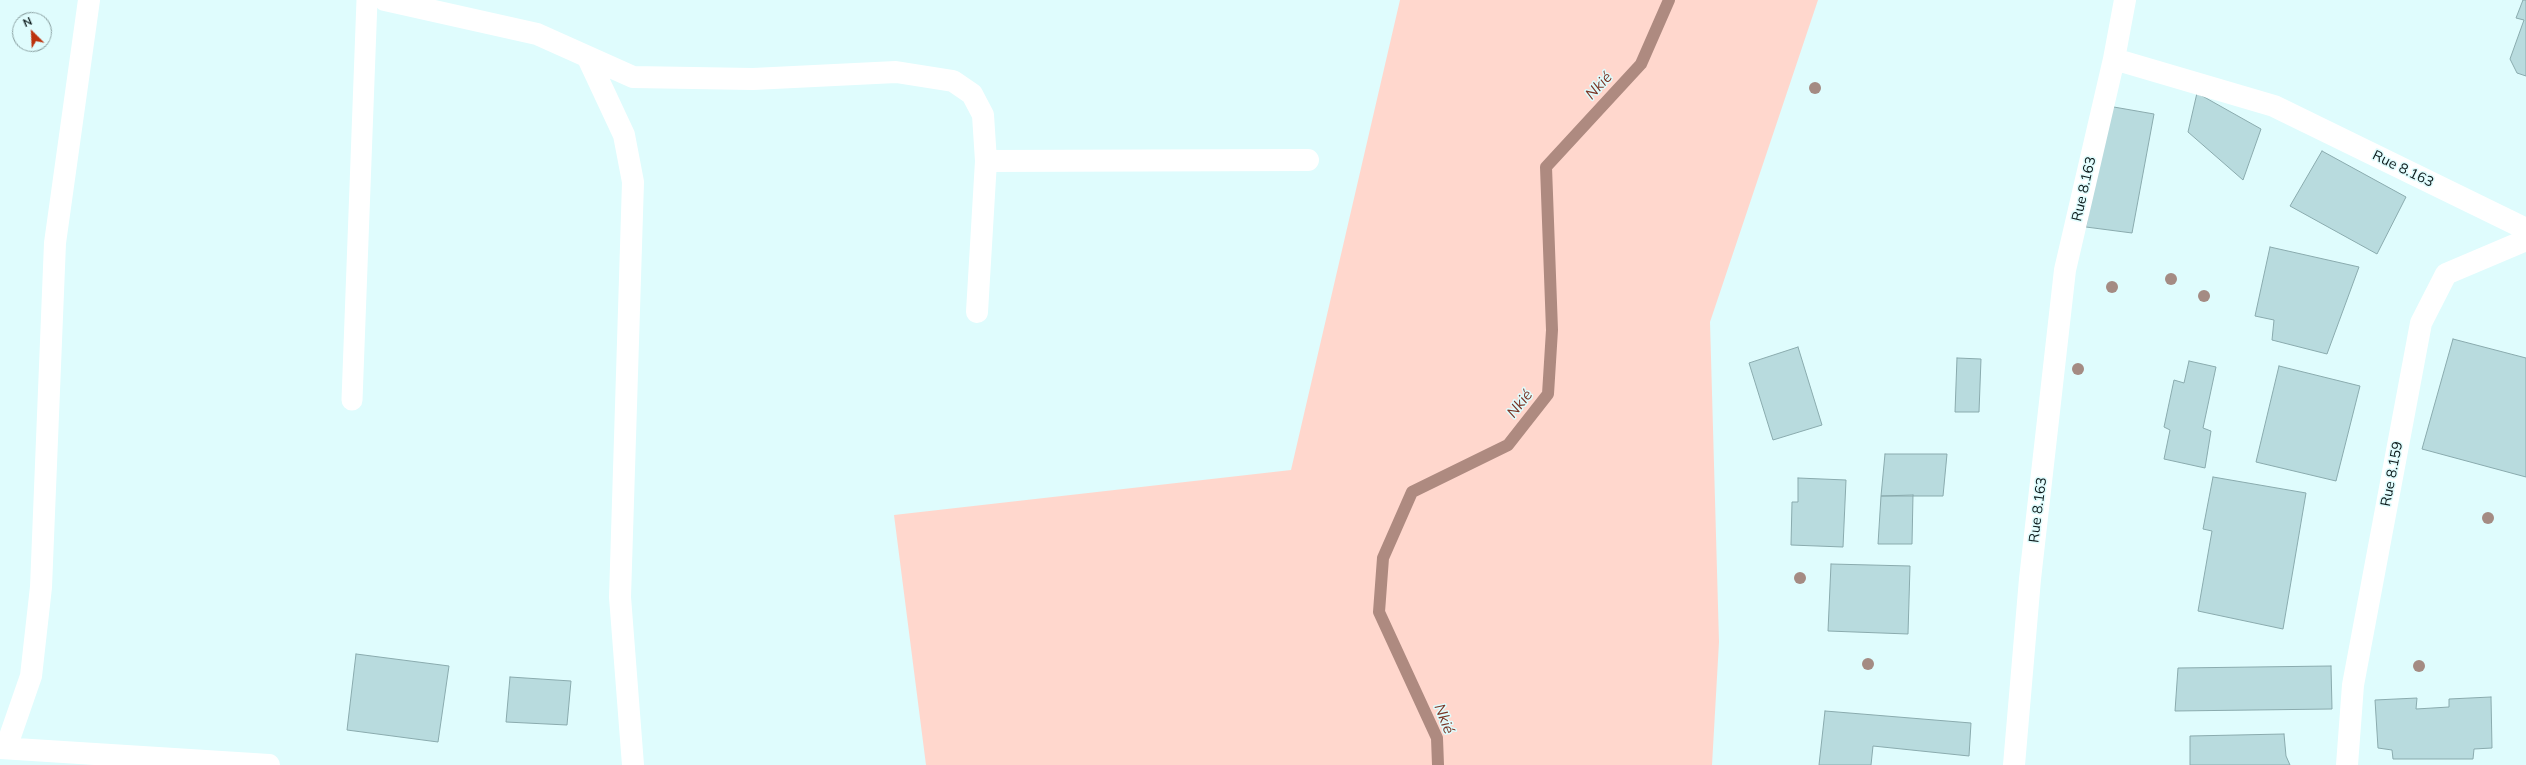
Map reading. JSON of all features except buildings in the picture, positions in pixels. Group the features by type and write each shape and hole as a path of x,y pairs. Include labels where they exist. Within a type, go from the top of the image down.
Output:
{"street":[{"path":"88,0 55,243 41,587 30,676 3,748 269,765"},
{"path":"385,0 537,34 633,77 753,79 896,72 953,81 972,94 983,115 986,162 977,312"},
{"path":"2114,59 2125,0"},
{"path":"588,58 624,134 633,182 620,598 633,765"},
{"name":"Rue 8.163","path":"2014,765 2030,579 2065,270 2114,59 2274,106 2526,229"},
{"path":"986,162 1308,160"},
{"name":"Rue 8.159","path":"2347,765 2353,684 2421,323 2446,274 2526,240"}],"lane":[{"path":"352,400 367,0"}],"shaded area":[{"path":"1400,0 1818,0 1710,322 1719,642 1712,765 926,765 894,515 1291,470"}],"waterway":[{"name":"Nkié","path":"1438,765 1437,738 1379,612 1383,558 1412,492 1508,445 1548,394 1552,330 1546,167 1641,64 1669,0"}]}
